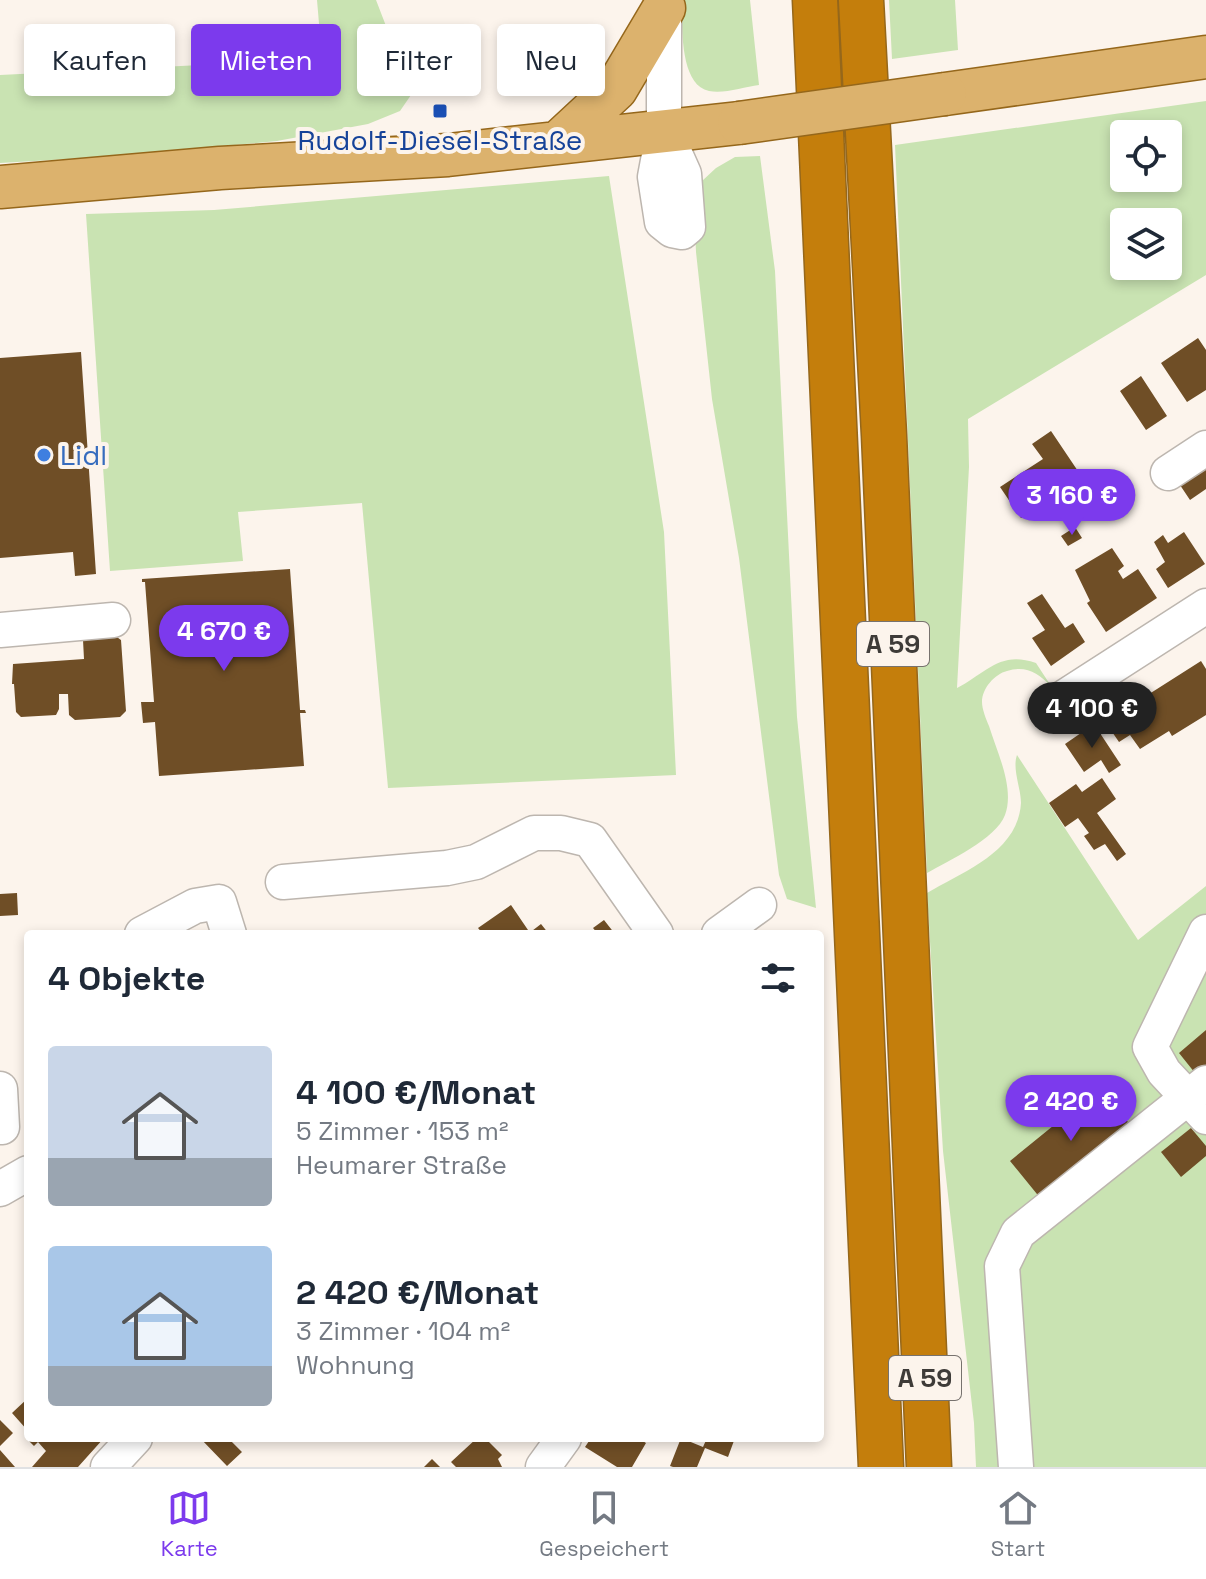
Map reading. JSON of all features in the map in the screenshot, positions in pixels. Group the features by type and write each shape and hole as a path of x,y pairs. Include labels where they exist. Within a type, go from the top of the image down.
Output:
{"highway":[{"name":"A 59","path":"812,0 817,50 881,1467"},
{"name":"A 59","path":"861,0 885,450 929,1467"}],"main road":[{"path":"560,141 616,89 664,4"},
{"path":"0,187 220,168 448,155 739,123 1206,57"}],"street":[{"path":"664,4 664,129"},
{"path":"1168,473 1206,448"},
{"path":"1046,709 1206,606"},
{"path":"0,630 113,620"},
{"path":"283,882 447,868 476,862 534,833 561,833 590,840 653,930"},
{"path":"150,930 195,906 219,902 228,930"},
{"path":"725,930 759,905"},
{"path":"1016,1467 1002,1266 1018,1233 1200,1100 1164,1072 1150,1047 1206,932"},
{"path":"0,1089 0,1127"},
{"path":"0,1189 24,1175"},
{"path":"108,1467 131,1442"},
{"path":"543,1467 561,1442"}],"green space":[{"path":"317,0 376,0 385,24 357,24 357,96 410,96 400,111 368,124 277,141 120,156 0,163 0,75 24,74 24,96 175,96 175,66 191,66 191,96 341,96 341,24 319,24"},
{"path":"682,0 750,0 759,85 721,92 699,86 687,66 684,52"},
{"path":"889,0 955,0 958,50 892,59"},
{"path":"1206,101 1206,275 968,419 969,467 957,688 994,665 1013,659 1036,663 1051,686 1036,674 1014,669 994,678 987,687 982,705 1006,782 1008,804 1005,815 982,841 927,873 895,145"},
{"path":"760,156 775,271 797,717 816,908 787,899 779,875 739,558 712,399 696,252 694,205 702,181 735,157"},
{"path":"609,176 664,532 676,775 388,788 362,503 238,512 243,561 110,571 86,214 214,210"},
{"path":"1017,755 1138,940 1206,886 1206,1467 976,1467 974,1423 943,1151 927,893 987,858 1010,835 1018,820 1021,803"}],"building":[{"path":"1198,338 1206,350 1206,390 1187,402 1161,363"},
{"name":"Lidl","path":"81,352 96,574 75,576 73,552 0,558 0,358"},
{"path":"1141,376 1167,416 1146,430 1120,391"},
{"path":"1051,431 1092,492 1063,512 1053,497 1021,518 1000,487 1043,459 1032,444"},
{"path":"1206,464 1206,489 1190,500 1178,482"},
{"path":"1075,527 1082,538 1068,546 1061,536"},
{"path":"1184,532 1205,564 1168,588 1156,569 1165,562 1154,542 1163,535 1168,543"},
{"path":"1112,548 1124,566 1118,571 1123,579 1138,569 1157,598 1106,632 1087,603 1090,601 1075,570"},
{"path":"290,569 300,710 306,713 300,713 304,766 159,776 155,722 143,723 141,702 154,702 145,582 142,579"},
{"path":"1042,594 1065,628 1073,623 1085,642 1051,666 1032,638 1045,630 1027,603"},
{"path":"114,635 121,640 126,711 120,717 75,720 69,715 68,694 59,694 56,715 21,717 16,712 13,664 84,659 83,640"},
{"path":"1201,661 1206,669 1206,715 1172,736 1169,731 1140,749 1130,735 1119,742 1106,723 1118,715 1120,718 1148,699 1146,696"},
{"path":"1094,724 1121,765 1109,773 1101,760 1084,772 1065,744"},
{"path":"1102,778 1116,799 1097,813 1126,854 1117,861 1105,844 1094,850 1084,836 1089,833 1078,818 1065,827 1049,803 1076,784 1082,792"},
{"path":"17,893 18,915 0,916 0,894"},
{"path":"511,905 528,930 480,930 478,928"},
{"path":"604,920 612,930 595,930 593,928"},
{"path":"1206,1030 1206,1072 1199,1078 1179,1053"},
{"path":"1101,1087 1131,1126 1041,1199 1010,1161"},
{"path":"1191,1128 1206,1146 1206,1156 1181,1177 1161,1152"},
{"path":"24,1402 24,1426 12,1413"},
{"path":"0,1420 13,1433 0,1446"},
{"path":"38,1442 100,1442 78,1467 32,1467 46,1451"},
{"path":"204,1442 232,1442 242,1452 227,1466"},
{"path":"473,1442 489,1442 502,1455 498,1459 502,1467 456,1467 451,1462"},
{"path":"588,1442 646,1443 632,1467 617,1467 585,1447"},
{"path":"679,1442 703,1447 705,1442 734,1442 728,1457 705,1448 697,1467 670,1466"},
{"path":"0,1450 15,1467 0,1467"},
{"path":"432,1459 440,1467 424,1467"}],"place":[{"name":"Rudolf-Diesel-Straße","path":"440,111"},
{"name":"Lidl","path":"44,455"}]}
